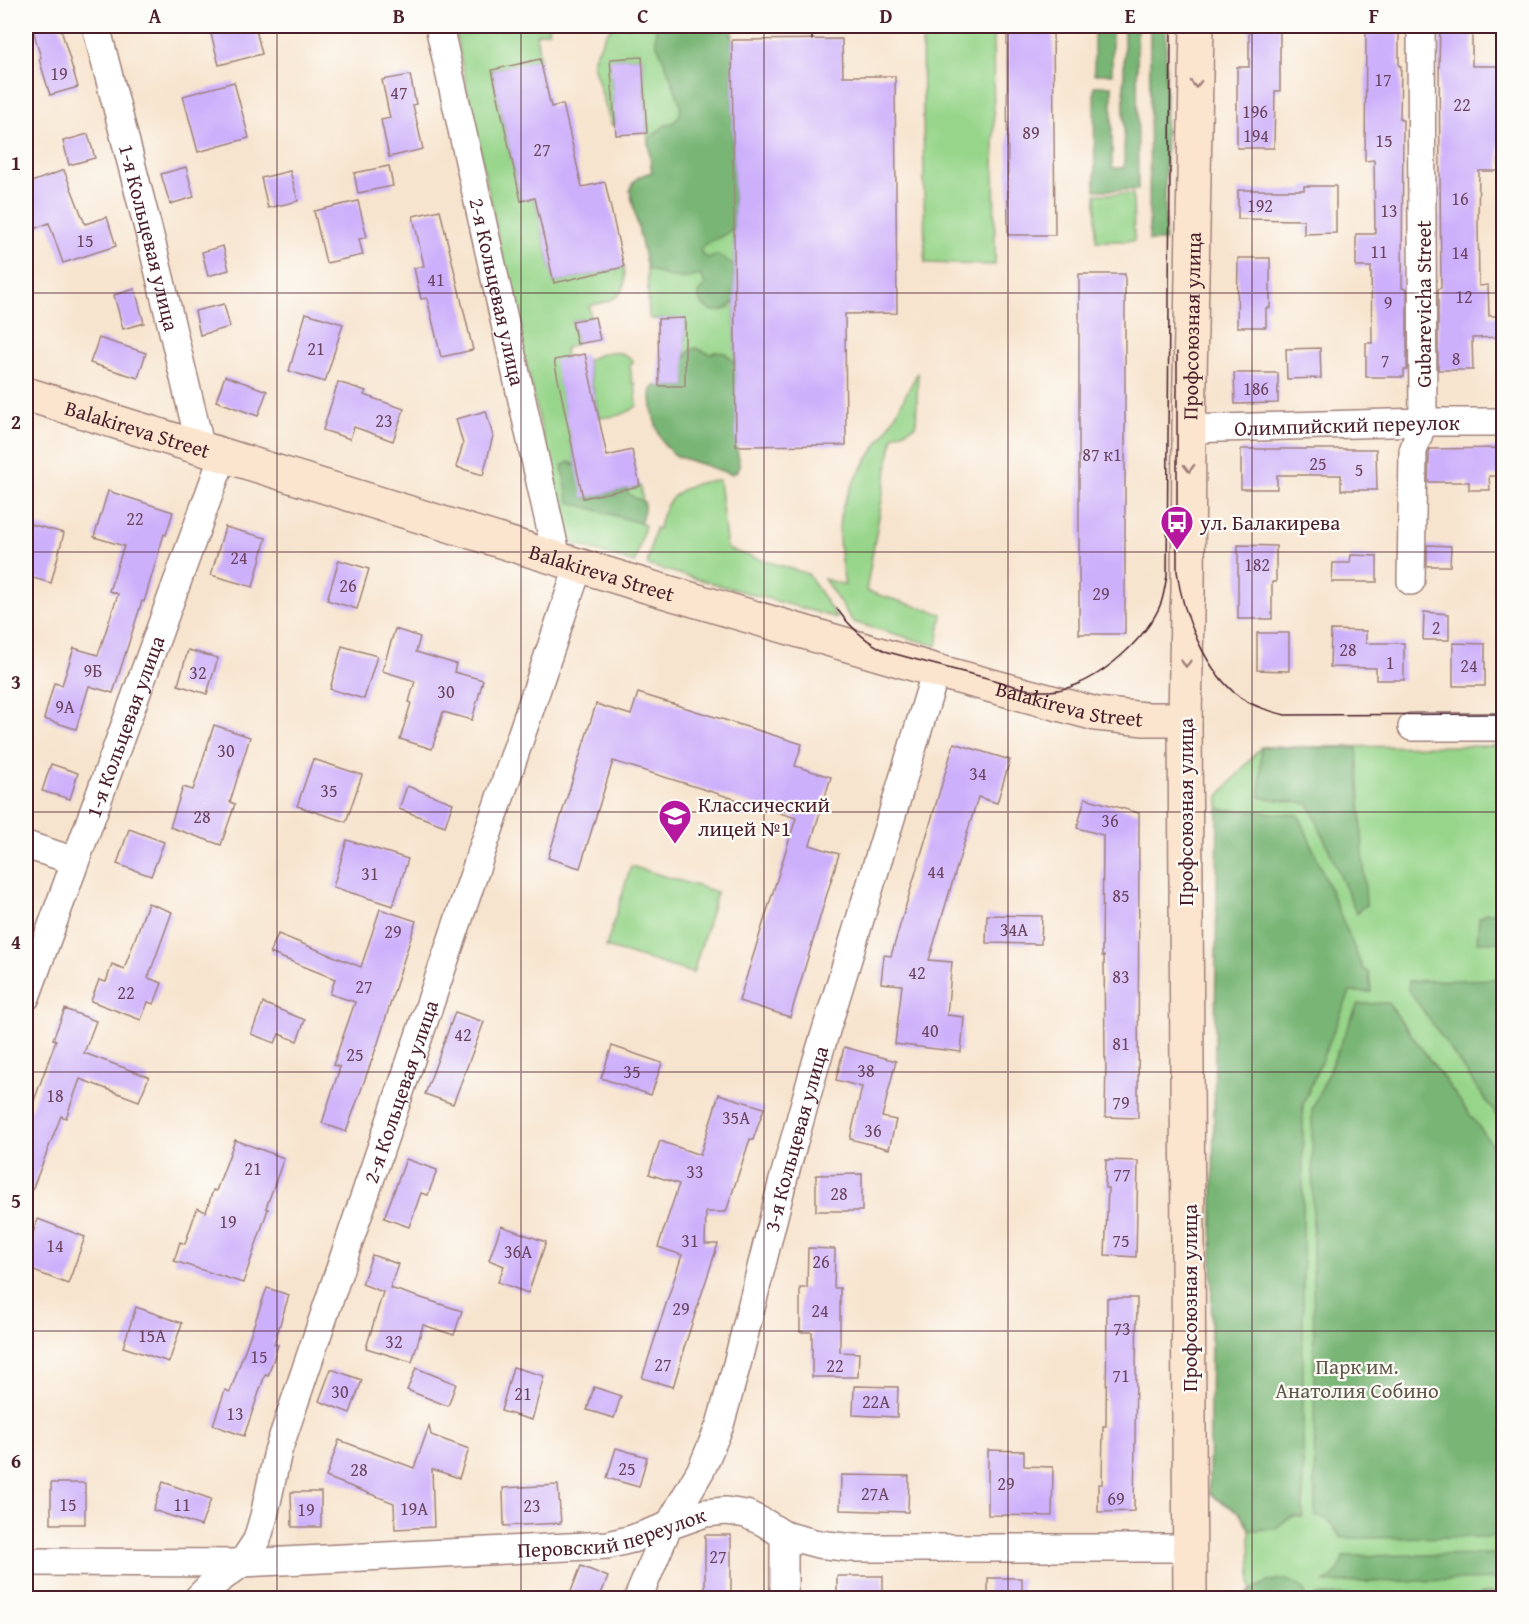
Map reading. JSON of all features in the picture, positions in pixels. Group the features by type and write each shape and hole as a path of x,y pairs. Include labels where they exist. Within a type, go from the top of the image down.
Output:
{"main road":[{"name":"Профсоюзная улица","path":"1190,1599 1185,719 1197,26"},
{"name":"Balakireva Street","path":"26,394 568,561 936,671 1096,714 1145,719 1185,719"}],"street":[{"name":"1-я Кольцевая улица","path":"26,996 75,861 212,452 152,244 96,26"},
{"name":"2-я Кольцевая улица","path":"198,1599 209,1587 242,1563 257,1539 278,1451 568,561 439,26"},
{"name":"Gubarevicha Street","path":"1411,581 1413,451 1423,422 1421,26"},
{"name":"Олимпийский переулок","path":"1189,429 1503,422"},
{"name":"3-я Кольцевая улица","path":"638,1599 668,1527 702,1468 720,1425 782,1184 816,1063 936,671"},
{"path":"1412,727 1503,727"},
{"path":"26,845 75,861"},
{"name":"Перовский переулок","path":"26,1562 242,1563 608,1545 632,1539 705,1513 726,1511 746,1514 784,1535 818,1544 853,1548 1190,1548"},
{"path":"784,1535 784,1599"}],"green space":[{"path":"454,26 548,26 549,31 536,34 540,59 492,70 521,200 535,198 554,283 624,267 625,277 622,291 618,296 606,302 589,306 591,317 572,321 577,344 565,348 566,358 555,361 583,498 640,486 643,514 640,523 645,525 635,563 575,544 566,537 508,284"},
{"path":"615,26 734,26 732,40 736,446 739,467 731,474 671,452 661,438 655,421 652,389 659,386 685,386 685,319 652,319 649,317 647,268 630,190 638,178 652,172 642,57 610,59 615,126 611,124 593,65 593,60 607,32"},
{"path":"656,26 729,26 732,40 734,227 700,249 703,256 710,258 717,255 734,266 735,300 723,310 708,309 701,302 698,293 706,284 700,275 673,278 647,268 630,190 638,178 652,172 648,140 664,126 674,122 680,115 681,105 656,42"},
{"path":"922,26 993,26 995,265 925,263"},
{"path":"1094,26 1112,26 1112,74 1094,74"},
{"path":"1124,26 1137,26 1138,190 1095,190 1094,86 1112,86 1112,168 1124,168"},
{"path":"1150,26 1166,26 1165,241 1149,241"},
{"path":"1096,194 1133,194 1134,241 1096,241"},
{"path":"696,348 710,354 725,353 736,364 736,446 739,467 731,474 671,452 661,438 655,421 652,389 655,386 685,386 685,358 691,350"},
{"path":"610,352 621,353 633,360 630,364 632,383 635,383 637,406 619,415 599,417 587,360"},
{"path":"918,372 916,426 893,436 866,591 942,614 937,646 853,622 824,579 845,585 839,535 843,506 856,478"},
{"path":"569,462 577,466 584,498 625,489 631,496 644,502 640,523 569,502 562,466"},
{"path":"719,480 727,549 808,574 837,618 647,565 655,528 659,529 666,507 672,499 687,487"},
{"name":"Парк им. Анатолия Собино","path":"1503,746 1503,1598 1243,1598 1251,1590 1250,1530 1239,1512 1209,1494 1219,796 1261,747"},
{"path":"1261,747 1357,748 1366,905 1357,914 1309,804 1260,797"},
{"path":"1218,809 1299,815 1363,969 1369,973 1371,992 1350,992 1303,1105 1303,1517 1286,1520 1275,1529 1250,1530 1239,1512 1209,1494"},
{"path":"631,866 717,892 693,973 606,947"},
{"path":"1486,913 1503,913 1503,942 1477,942 1479,918"},
{"path":"1504,979 1503,1125 1408,989 1409,981"},
{"path":"1388,1003 1496,1150 1504,1531 1493,1537 1342,1538 1327,1519 1315,1516 1312,1110 1358,1004"},
{"path":"1503,1554 1503,1579 1324,1583 1337,1572 1343,1556"},
{"path":"1284,1579 1302,1588 1306,1598 1243,1598 1262,1584"},
{"path":"1482,1593 1503,1593 1503,1598 1474,1598"},
{"path":"1399,1594 1399,1598 1317,1598 1316,1595"}],"building":[{"path":"32,26 60,26 78,87 50,95"},
{"path":"209,26 255,26 262,54 219,65"},
{"path":"1007,26 1053,26 1055,235 1008,235"},
{"path":"1249,26 1280,26 1280,91 1275,91 1274,148 1237,148 1237,67 1249,67"},
{"path":"1366,26 1399,26 1400,120 1403,120 1402,288 1407,289 1407,370 1404,370 1404,377 1366,377 1366,343 1372,343 1371,267 1356,267 1356,234 1375,234 1374,160 1365,161"},
{"path":"1440,26 1472,26 1472,66 1502,66 1503,142 1499,142 1499,171 1479,171 1478,220 1479,286 1488,285 1489,316 1503,316 1503,337 1472,338 1473,370 1438,370 1438,289 1441,288"},
{"path":"842,39 843,76 895,76 897,313 845,314 846,445 736,446 732,40"},
{"path":"642,57 647,133 616,135 610,59"},
{"path":"540,59 551,107 563,104 582,187 605,182 624,267 554,283 535,198 521,201 492,70"},
{"path":"410,75 416,104 413,105 423,149 389,157 381,120 390,118 382,80"},
{"path":"234,82 249,138 198,152 183,96"},
{"path":"88,134 95,158 69,165 63,141"},
{"path":"389,166 393,186 358,193 354,173"},
{"path":"186,167 194,197 170,204 161,174"},
{"path":"64,170 85,224 107,217 116,246 63,263 49,223 26,232 26,184"},
{"path":"290,171 298,201 268,208 261,178"},
{"path":"1304,186 1336,186 1336,233 1304,234 1304,220 1238,219 1238,190 1304,190"},
{"path":"358,201 367,237 359,239 363,255 326,263 314,211"},
{"path":"440,210 473,350 441,357 427,298 421,299 414,268 424,266 413,216"},
{"path":"223,246 229,270 208,276 202,252"},
{"path":"1238,258 1270,258 1270,308 1266,308 1266,327 1237,327"},
{"path":"1079,274 1125,274 1125,634 1079,634"},
{"path":"135,289 144,323 123,329 114,295"},
{"path":"224,304 230,327 200,335 195,311"},
{"path":"306,313 343,324 325,382 289,371"},
{"path":"595,317 600,340 577,344 572,321"},
{"path":"685,318 685,386 659,386 658,319"},
{"path":"99,338 146,353 138,378 90,363"},
{"path":"1320,348 1321,378 1287,379 1286,349"},
{"path":"585,354 607,456 632,450 640,486 583,498 554,360"},
{"path":"1234,373 1278,373 1278,403 1235,404"},
{"path":"225,376 267,391 258,416 216,401"},
{"path":"338,382 366,391 364,395 404,409 393,441 354,427 350,439 323,430"},
{"path":"486,411 493,436 483,475 456,467 463,444 456,419"},
{"path":"1503,448 1503,476 1489,476 1490,490 1469,490 1469,482 1428,482 1430,449"},
{"path":"1241,449 1376,449 1377,490 1341,490 1341,475 1277,475 1277,489 1241,489"},
{"path":"108,491 173,512 113,693 89,686 76,729 44,719 54,683 62,685 74,648 98,655 118,594 109,591 124,546 94,537"},
{"path":"30,524 64,533 51,583 26,576 26,541"},
{"path":"225,527 266,538 253,587 211,575"},
{"path":"1238,545 1276,546 1276,582 1272,582 1272,619 1238,619"},
{"path":"1427,545 1451,546 1450,566 1427,566"},
{"path":"1351,555 1377,556 1377,582 1332,582 1333,563 1350,563"},
{"path":"339,560 369,569 357,609 327,600"},
{"path":"1424,612 1449,614 1449,640 1423,640"},
{"path":"395,629 420,637 416,652 456,664 454,672 483,680 472,720 443,712 432,749 400,739 415,681 382,671"},
{"path":"1331,630 1366,631 1366,643 1404,643 1404,680 1376,680 1376,668 1330,667"},
{"path":"1257,633 1289,633 1289,671 1257,670"},
{"path":"1453,643 1485,644 1485,686 1453,686"},
{"path":"342,646 377,656 364,699 330,689"},
{"path":"188,650 218,658 207,694 178,685"},
{"path":"638,693 802,744 795,766 831,777 810,845 839,854 790,1017 739,1001 796,818 613,761 580,868 548,858 596,704 631,715"},
{"path":"214,725 250,737 230,802 235,804 221,845 170,827 183,787 193,790"},
{"path":"954,743 1010,760 997,803 978,797 929,960 952,962 947,1015 964,1017 961,1052 895,1044 902,985 881,983 884,955 891,956"},
{"path":"313,759 362,775 346,822 297,806"},
{"path":"51,764 78,773 70,799 42,791"},
{"path":"407,786 453,803 445,826 399,809"},
{"path":"1085,798 1139,813 1138,1118 1105,1117 1106,1058 1104,956 1102,956 1103,835 1077,828"},
{"path":"129,829 164,842 151,876 117,864"},
{"path":"347,840 408,859 393,906 333,887"},
{"path":"148,903 172,912 148,978 162,983 154,1004 148,1002 141,1020 91,1001 99,980 106,982 112,964 124,969"},
{"path":"380,909 416,921 378,1043 346,1132 322,1123 340,1067 333,1065 355,1002 330,994 335,979 270,953 278,934 361,967"},
{"path":"987,915 1042,916 1041,944 986,943"},
{"path":"263,1003 305,1020 297,1041 279,1034 275,1043 251,1034"},
{"path":"65,1009 96,1021 84,1053 149,1077 139,1101 80,1079 66,1118 61,1116 26,1203 26,1123"},
{"path":"455,1012 484,1022 453,1104 425,1094"},
{"path":"612,1046 662,1063 651,1095 601,1078"},
{"path":"844,1047 896,1061 882,1117 896,1120 889,1149 850,1139 862,1087 836,1080"},
{"path":"719,1094 764,1108 753,1140 750,1139 726,1212 706,1212 705,1244 718,1244 673,1387 642,1378 682,1255 658,1247 679,1184 649,1174 660,1141 700,1155"},
{"path":"235,1140 284,1158 243,1283 174,1261 180,1242 185,1244 197,1208 206,1212"},
{"path":"406,1159 437,1170 428,1195 421,1193 409,1227 384,1218"},
{"path":"1106,1160 1138,1161 1136,1257 1105,1255 1108,1188 1105,1188"},
{"path":"862,1174 862,1211 816,1211 816,1175"},
{"path":"38,1219 85,1237 68,1284 26,1268 26,1252"},
{"path":"501,1226 546,1242 528,1293 498,1282 504,1266 489,1260"},
{"path":"808,1248 835,1249 834,1288 840,1288 840,1352 859,1353 858,1377 812,1377 812,1332 800,1332 800,1288 807,1288"},
{"path":"372,1255 398,1264 390,1288 462,1311 454,1335 423,1325 412,1362 366,1348 383,1292 362,1284"},
{"path":"267,1288 289,1295 274,1344 278,1345 244,1436 213,1425 225,1390 230,1392"},
{"path":"1107,1298 1137,1298 1134,1511 1098,1512 1098,1484 1102,1484 1103,1426 1106,1426"},
{"path":"136,1307 182,1323 169,1362 123,1347"},
{"path":"513,1367 544,1376 532,1420 501,1411"},
{"path":"416,1368 456,1384 448,1406 407,1390"},
{"path":"331,1369 362,1380 350,1413 319,1401"},
{"path":"854,1386 898,1387 897,1417 853,1415"},
{"path":"594,1387 621,1396 614,1418 587,1410"},
{"path":"429,1426 431,1435 469,1449 459,1478 432,1469 434,1527 395,1529 394,1503 326,1477 339,1440 414,1468"},
{"path":"616,1448 647,1457 639,1487 607,1478"},
{"path":"988,1450 1024,1451 1024,1466 1053,1467 1052,1516 988,1515"},
{"path":"841,1475 909,1476 908,1512 840,1510"},
{"path":"163,1482 211,1499 201,1526 153,1510"},
{"path":"51,1483 85,1483 85,1524 51,1524"},
{"path":"558,1485 561,1523 504,1526 503,1488"},
{"path":"291,1492 321,1492 321,1527 292,1527"},
{"path":"705,1535 731,1535 731,1599 705,1599"},
{"path":"581,1566 608,1577 599,1599 568,1599"},
{"path":"837,1576 883,1576 883,1599 837,1599"},
{"path":"988,1578 1022,1578 1022,1599 988,1599"}],"tram line":[{"path":"812,26 812,40"},
{"path":"837,609 860,634 888,652 1018,687 1042,691 1070,687 1098,674 1128,649 1145,631 1154,617 1162,600 1167,576 1171,26"},
{"path":"1177,352 1177,571 1190,623 1207,658 1228,687 1252,704 1285,715 1504,714"}],"place":[{"name":"ул. Балакирева","path":"1177,551"},
{"name":"Классический лицей №1","path":"675,845"}]}
